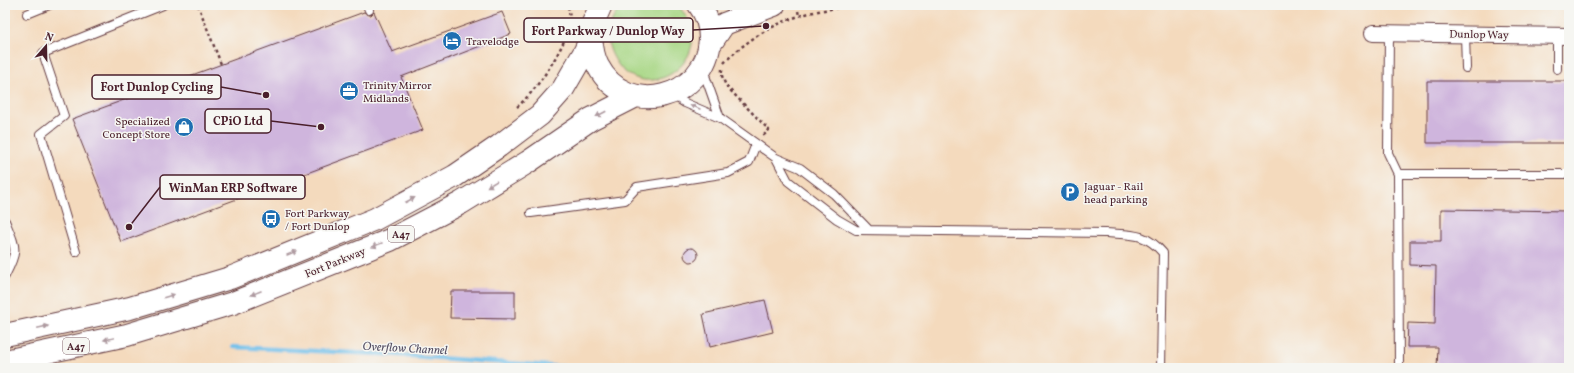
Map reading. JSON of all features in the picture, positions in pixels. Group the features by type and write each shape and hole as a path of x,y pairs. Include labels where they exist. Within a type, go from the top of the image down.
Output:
{"main road":[{"name":"A47","path":"593,17 593,53 603,74 621,90 636,96 647,98 659,97 670,94 688,84 702,68 708,53 710,33 707,21 700,5"},
{"name":"A47","path":"709,46 724,24 774,5"},
{"name":"A47","path":"5,335 130,308 230,278 375,219 456,176 499,146 540,114 562,89 585,51 593,17"},
{"name":"Fort Parkway","path":"5,361 127,335 233,303 390,240 461,203 528,162 591,119 636,96"}],"street":[{"name":"Dunlop Way","path":"1373,33 1563,36"}],"lane":[{"path":"27,14 49,5"},
{"path":"76,252 41,134 64,116 43,53 163,5"},
{"path":"1389,33 1388,153 1398,174 1399,368"},
{"path":"1465,34 1466,68"},
{"path":"1557,69 1563,36"},
{"path":"702,68 720,118"},
{"path":"670,94 685,103 720,118 776,158 800,168 828,190 869,230"},
{"path":"530,213 625,200 637,187 728,173 749,162 756,144"},
{"path":"776,158 788,181 837,219 856,230 1105,233 1139,236 1154,242 1163,253 1161,368"},
{"path":"1398,174 1569,174"},
{"path":"5,221 14,244 15,252 13,261 5,276"}],"path":[{"path":"198,5 221,64"},
{"path":"513,111 525,101 546,73 564,40 570,26 568,5"},
{"path":"796,5 799,16"},
{"path":"756,144 769,130 726,86 722,76 722,66 737,50 764,32 799,16 857,5"}],"green space":[{"path":"624,5 677,5 689,22 692,40 688,55 679,68 666,77 650,80 634,77 620,67 611,51 608,35 614,16"}],"building":[{"path":"364,12 371,15 374,12 392,52 502,12 511,34 401,77 423,130 121,242 72,119"},
{"path":"1427,81 1569,81 1569,143 1427,143"},
{"path":"1441,209 1569,211 1569,368 1437,368 1438,347 1407,347 1408,323 1435,324 1436,266 1410,265 1410,241 1441,241"},
{"path":"691,248 696,250 698,255 696,260 691,262 686,260 684,255 686,250"},
{"path":"451,291 515,291 515,319 450,318"},
{"path":"765,300 773,332 710,347 703,314"}],"waterway":[{"name":"Overflow Channel","path":"233,347 398,355 577,368"}],"place":[{"name":"Fort Parkway / Dunlop Way","path":"766,26"},
{"name":"Travelodge","path":"452,41"},
{"name":"Trinity Mirror Midlands","path":"349,91"},
{"name":"Fort Dunlop Cycling","path":"266,95"},
{"name":"Specialized Concept Store","path":"184,127"},
{"name":"CPiO Ltd","path":"321,127"},
{"name":"Jaguar - Rail head parking","path":"1070,192"},
{"name":"Fort Parkway / Fort Dunlop","path":"271,219"},
{"name":"WinMan ERP Software","path":"129,227"}]}
